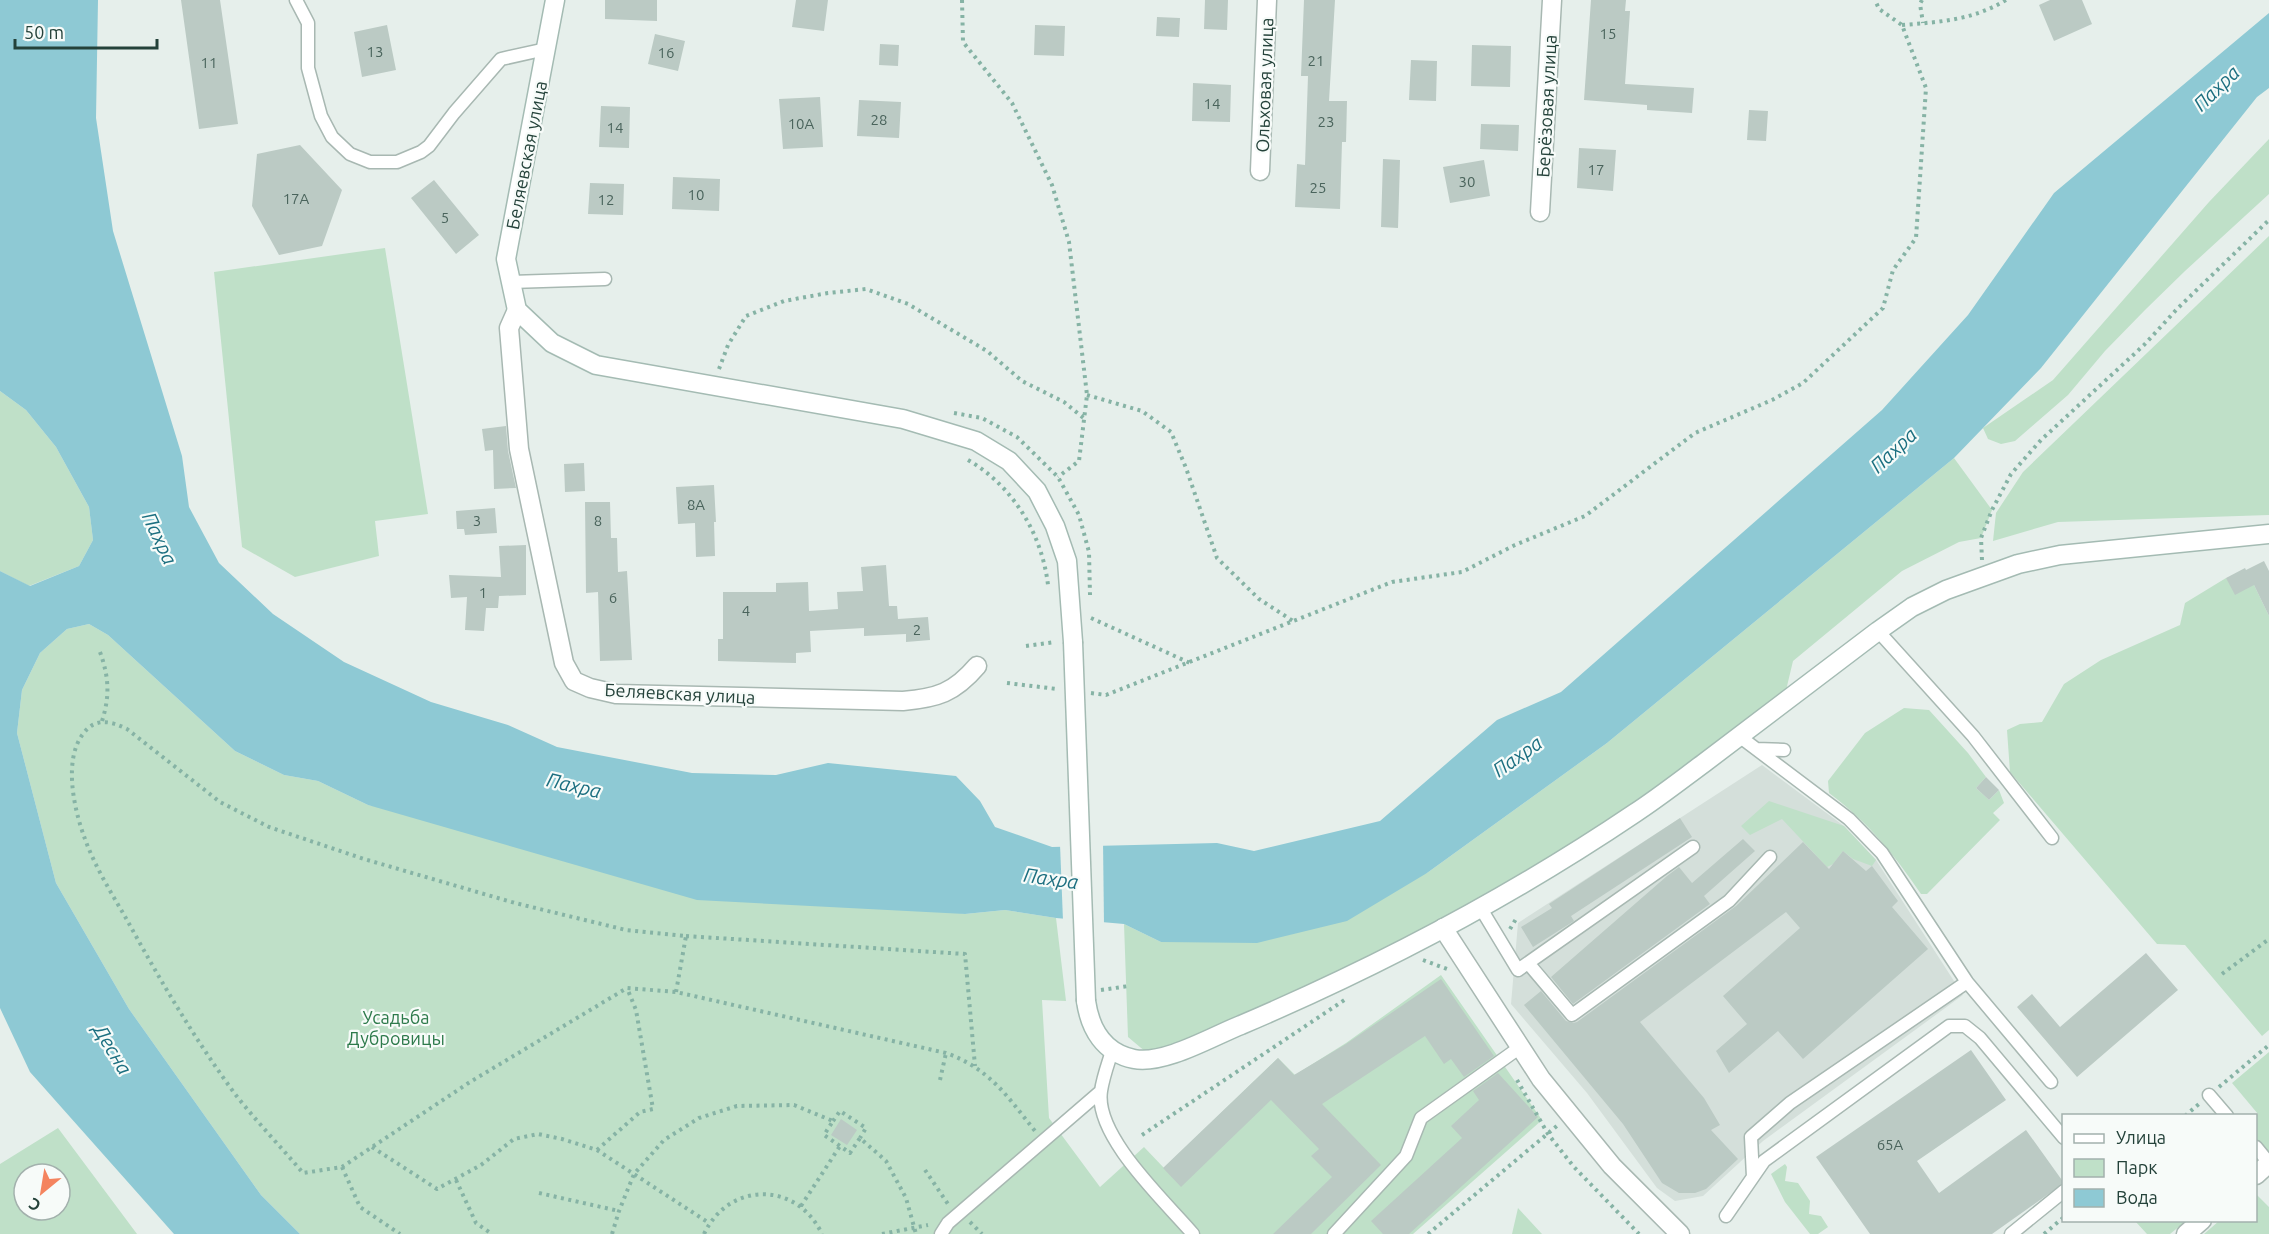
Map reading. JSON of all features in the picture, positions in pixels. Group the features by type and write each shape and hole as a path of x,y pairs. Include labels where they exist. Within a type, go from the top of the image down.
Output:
{"main road":[{"name":"Беляевская улица","path":"555,0 506,259 517,310 509,328 519,449 564,663 574,681 590,688 616,694 903,701 939,696 966,679 977,666"},
{"name":"Ольховая улица","path":"1260,171 1267,0"},
{"name":"Берёзовая улица","path":"1540,212 1552,0"},
{"path":"517,310 552,343 596,365 903,419 976,441 1009,461 1037,491 1055,526 1067,561 1096,1035 1112,1051 1135,1059 1153,1058 1177,1052 1266,1014 1443,928 1480,907 1635,813 1878,631 1912,607 1946,590 2019,564 2060,555 2269,534"},
{"path":"1443,928 1519,1047 1570,1115 1612,1166 1680,1234"},
{"path":"2186,1234 2201,1222"}],"lane":[{"path":"296,0 308,23 308,68 321,116 332,137 350,154 370,162 397,162 420,152 429,146 501,59 546,49"},
{"path":"511,282 605,279"},
{"path":"1878,631 1973,736 2052,838"},
{"path":"1739,736 1849,819 1882,853 1966,982 2051,1082"},
{"path":"1756,749 1784,750"},
{"path":"1480,907 1518,970 1693,847"},
{"path":"1528,963 1572,1015 1729,901 1770,857"},
{"path":"1752,1177 1751,1137 1790,1103 1966,982"},
{"path":"1726,1216 1764,1161 1949,1026 1965,1026 1980,1038 2062,1136"},
{"path":"1334,1234 1406,1156 1421,1118 1519,1047"},
{"path":"1112,1051 1100,1092 1102,1113 1112,1137 1193,1234"},
{"path":"944,1229 1100,1092"},
{"path":"2209,1095 2226,1114"},
{"path":"2257,1149 2265,1168"},
{"path":"2011,1234 2062,1193"}],"path":[{"path":"962,0 963,42 1012,103 1052,185 1069,242 1088,395 1079,461 1058,477"},
{"path":"1084,692 1107,695 1392,582 1462,572 1515,545 1585,516 1695,433 1772,400 1803,383 1883,308 1893,270 1916,238 1926,88 1902,25 1879,9 1875,0"},
{"path":"1922,0 1920,4 1923,23"},
{"path":"1902,25 1956,21 1994,8 2006,0"},
{"path":"1984,575 1980,538 2011,474 2040,440 2144,345 2178,308 2269,220"},
{"path":"718,372 728,345 746,316 784,301 866,289 908,304 987,351 1022,381 1064,402 1086,420"},
{"path":"1088,395 1142,411 1171,432 1217,558 1259,599 1293,621"},
{"path":"962,457 995,480 1016,503 1034,531 1047,571 1049,591"},
{"path":"1090,618 1190,663"},
{"path":"1026,646 1056,642 1055,632"},
{"path":"100,652 105,665 109,699 102,721"},
{"path":"1007,683 1062,690"},
{"path":"975,1066 965,954 626,930 515,903 364,859 269,827 220,802 127,729 114,722 102,721 87,728 78,740 72,763 73,788 84,839 98,868 171,1000 236,1095 303,1173 342,1167 470,1082 627,988 676,992 946,1053 975,1066 994,1081 1043,1141"},
{"path":"1501,942 1516,920"},
{"path":"676,992 686,936"},
{"path":"2222,974 2269,939"},
{"path":"1413,960 1444,967 1461,981 1472,973"},
{"path":"1093,996 1129,986"},
{"path":"597,1150 640,1112 653,1109 636,1010 627,988"},
{"path":"1142,1135 1347,999"},
{"path":"2187,1114 2269,1045"},
{"path":"940,1080 946,1053"},
{"path":"612,1234 634,1174 664,1140 699,1118 737,1106 794,1105 833,1121"},
{"path":"840,1111 866,1128 860,1138 850,1153 824,1135 840,1111"},
{"path":"1428,1234 1570,1115"},
{"path":"372,1147 437,1189 481,1165 514,1139 538,1134 562,1139 597,1150 709,1223"},
{"path":"860,1138 886,1161 906,1198 916,1234"},
{"path":"801,1206 840,1146"},
{"path":"342,1167 360,1207 400,1234"},
{"path":"456,1180 476,1223 492,1234"},
{"path":"539,1193 619,1211"},
{"path":"704,1234 718,1212 731,1202 745,1196 760,1194 775,1195 801,1206 813,1218 822,1234"},
{"path":"2043,1234 2062,1219"},
{"path":"882,1234 915,1226 944,1229"}],"shaded area":[{"path":"1762,765 1844,826 1876,860 1963,995 1763,1141 1703,1196 1675,1201 1657,1188 1587,1093 1511,1004 1518,923"}],"green space":[{"path":"2269,139 2269,194 2145,310 2105,351 2068,395 2015,441 2001,444 1988,439 1983,428 2053,380 2209,202"},
{"path":"2269,236 2269,515 2058,522 1993,541 1996,513 2023,472"},
{"path":"385,248 428,514 375,521 379,556 295,577 242,547 214,272"},
{"path":"0,391 26,410 56,447 89,507 93,540 79,566 29,586 0,571"},
{"path":"1954,458 1992,510 1981,538 1959,542 1902,571 1793,661 1783,703 1491,901 1153,1058 1128,1037 1124,924 1161,942 1427,873 1607,743"},
{"path":"2226,578 2254,585 2269,616 2269,1030 2262,1036 2185,945 2157,944 2010,772 2007,730 2020,724 2042,722 2064,684 2101,660 2180,625 2185,603"},
{"name":"Усадьба Дубровицы","path":"89,624 108,635 235,751 284,775 318,781 368,805 965,914 1005,910 1056,918 1066,1001 1042,1000 1049,1118 1100,1187 1144,1147 1164,1168 1278,1058 1295,1075 1346,1043 1441,975 1542,1120 1413,1234 300,1234 261,1195 129,1009 56,883 17,733 22,690 40,653 67,629"},
{"path":"1904,708 1929,710 1968,753 1986,777 1976,788 1989,800 1999,790 2004,803 1993,813 2000,820 1927,894 1921,894 1880,839 1829,793 1828,781 1865,733"},
{"path":"1769,801 1844,826 1876,860 1872,866 1853,859 1843,851 1833,864 1827,867 1782,819 1750,835 1741,826"},
{"path":"2269,1052 2269,1155 2257,1148 2258,1114 2232,1083"},
{"path":"58,1128 137,1234 0,1234 0,1164"},
{"path":"1785,1164 1787,1167 1785,1181 1798,1183 1810,1201 1809,1214 1821,1216 1828,1227 1818,1234 1810,1234 1785,1202 1771,1174"},
{"path":"2257,1195 2269,1207 2269,1234 2204,1234 2218,1222 2257,1222"},
{"path":"1518,1208 1542,1234 1512,1234"},
{"path":"2136,1222 2185,1222 2170,1234 2147,1234"}],"water":[{"path":"0,0 98,0 96,118 113,231 182,456 189,507 219,563 273,614 344,662 431,702 508,725 557,747 692,773 776,775 828,763 956,776 980,801 995,827 1052,847 1217,843 1254,851 1380,821 1497,720 1561,692 1882,410 1968,315 2054,193 2269,13 2269,88 2257,97 2041,368 1954,458 1607,743 1427,873 1347,921 1257,943 1161,942 1124,924 1056,918 1005,910 965,914 697,900 368,805 318,781 284,775 235,751 108,635 89,624 67,629 40,653 22,690 17,733 56,883 129,1009 261,1195 300,1234 174,1234 30,1072 0,1008 0,571 30,586 79,566 93,540 89,507 56,447 26,410 0,391"}],"pier":[{"path":"1103,842 1104,925 1063,921 1060,844"}],"building":[{"path":"181,0 220,0 238,124 199,129"},
{"path":"605,0 657,0 657,21 605,19"},
{"path":"796,0 828,0 824,31 792,27"},
{"path":"1205,0 1228,0 1227,30 1204,29"},
{"path":"1304,0 1335,0 1329,101 1347,101 1346,142 1342,142 1340,209 1295,207 1297,164 1305,165 1308,76 1301,76"},
{"path":"1591,0 1626,0 1625,11 1630,11 1625,84 1694,88 1692,113 1647,110 1647,105 1584,100"},
{"path":"2050,0 2082,0 2092,24 2054,41 2039,5"},
{"path":"1157,17 1180,18 1179,37 1156,36"},
{"path":"387,25 396,70 362,77 354,32"},
{"path":"1035,25 1065,26 1064,56 1034,55"},
{"path":"655,34 685,41 678,71 648,64"},
{"path":"880,44 899,45 898,66 879,65"},
{"path":"1472,45 1511,46 1510,87 1471,86"},
{"path":"1411,60 1437,61 1436,101 1409,100"},
{"path":"1193,83 1231,85 1230,122 1192,121"},
{"path":"820,97 823,147 783,149 779,99"},
{"path":"859,100 901,102 899,138 857,136"},
{"path":"601,106 630,107 629,148 599,147"},
{"path":"1749,110 1768,111 1766,141 1747,140"},
{"path":"1481,124 1519,125 1518,151 1480,149"},
{"path":"300,145 342,190 322,246 279,255 252,206 257,154"},
{"path":"1579,148 1616,150 1613,191 1577,188"},
{"path":"1383,159 1400,160 1398,228 1381,227"},
{"path":"1484,160 1490,196 1450,203 1443,167"},
{"path":"673,177 720,179 719,211 672,209"},
{"path":"434,180 479,235 456,254 411,198"},
{"path":"590,183 624,184 623,215 588,214"},
{"path":"506,426 508,451 516,488 494,489 493,450 485,451 482,429"},
{"path":"584,463 585,491 565,492 564,464"},
{"path":"714,485 715,556 696,557 695,523 678,524 676,487"},
{"path":"585,502 610,502 611,538 617,538 618,572 627,571 632,660 600,661 598,592 586,593"},
{"path":"495,508 497,533 465,535 464,529 457,529 456,511"},
{"path":"526,545 526,595 499,596 498,608 486,608 484,631 465,630 467,597 451,598 449,575 501,577 499,546"},
{"path":"2264,561 2269,571 2269,616 2254,585 2235,595 2226,578"},
{"path":"886,565 889,606 897,606 898,619 928,617 930,640 906,642 906,634 864,636 864,628 810,631 811,652 796,653 796,663 718,661 718,639 723,639 723,592 776,592 776,583 808,582 809,611 838,609 837,592 863,591 861,567"},
{"path":"1986,777 1999,790 1989,800 1976,788"},
{"path":"1680,818 1692,837 1571,916 1574,921 1533,947 1521,927 1552,908 1549,904"},
{"path":"1743,839 1755,851 1704,896 1710,904 1573,1004 1551,977 1679,867 1692,883"},
{"path":"1803,842 1829,869 1843,851 1866,871 1872,866 1898,901 1892,907 1928,949 1803,1059 1778,1031 1729,1073 1716,1051 1747,1024 1723,996 1800,928 1786,912 1640,1022 1704,1098 1720,1125 1711,1130 1738,1159 1706,1189 1695,1193 1679,1193 1662,1183 1623,1124 1524,1005 1541,991 1566,1021 1577,1022 1736,906"},
{"path":"2146,953 2178,990 2077,1077 2017,1007 2032,994 2060,1027"},
{"path":"1441,979 1494,1056 1464,1077 1451,1059 1444,1064 1425,1036 1322,1104 1381,1165 1311,1234 1273,1234 1332,1177 1311,1156 1319,1149 1271,1100 1181,1187 1163,1168 1278,1058 1294,1075 1346,1044"},
{"path":"1971,1050 2006,1100 1917,1161 1939,1193 2026,1130 2062,1180 2062,1184 1992,1234 1870,1234 1816,1157"},
{"path":"1498,1073 1538,1117 1409,1234 1383,1234 1371,1221 1462,1138 1451,1126 1479,1100 1473,1091"},
{"path":"841,1119 857,1130 847,1145 831,1135"}],"water label":[{"name":"Пахра","path":"2216,88"},
{"name":"Пахра","path":"1893,450"},
{"name":"Пахра","path":"160,538"},
{"name":"Пахра","path":"1517,756"},
{"name":"Пахра","path":"574,785"},
{"name":"Пахра","path":"1051,878"},
{"name":"Десна","path":"113,1049"}]}
